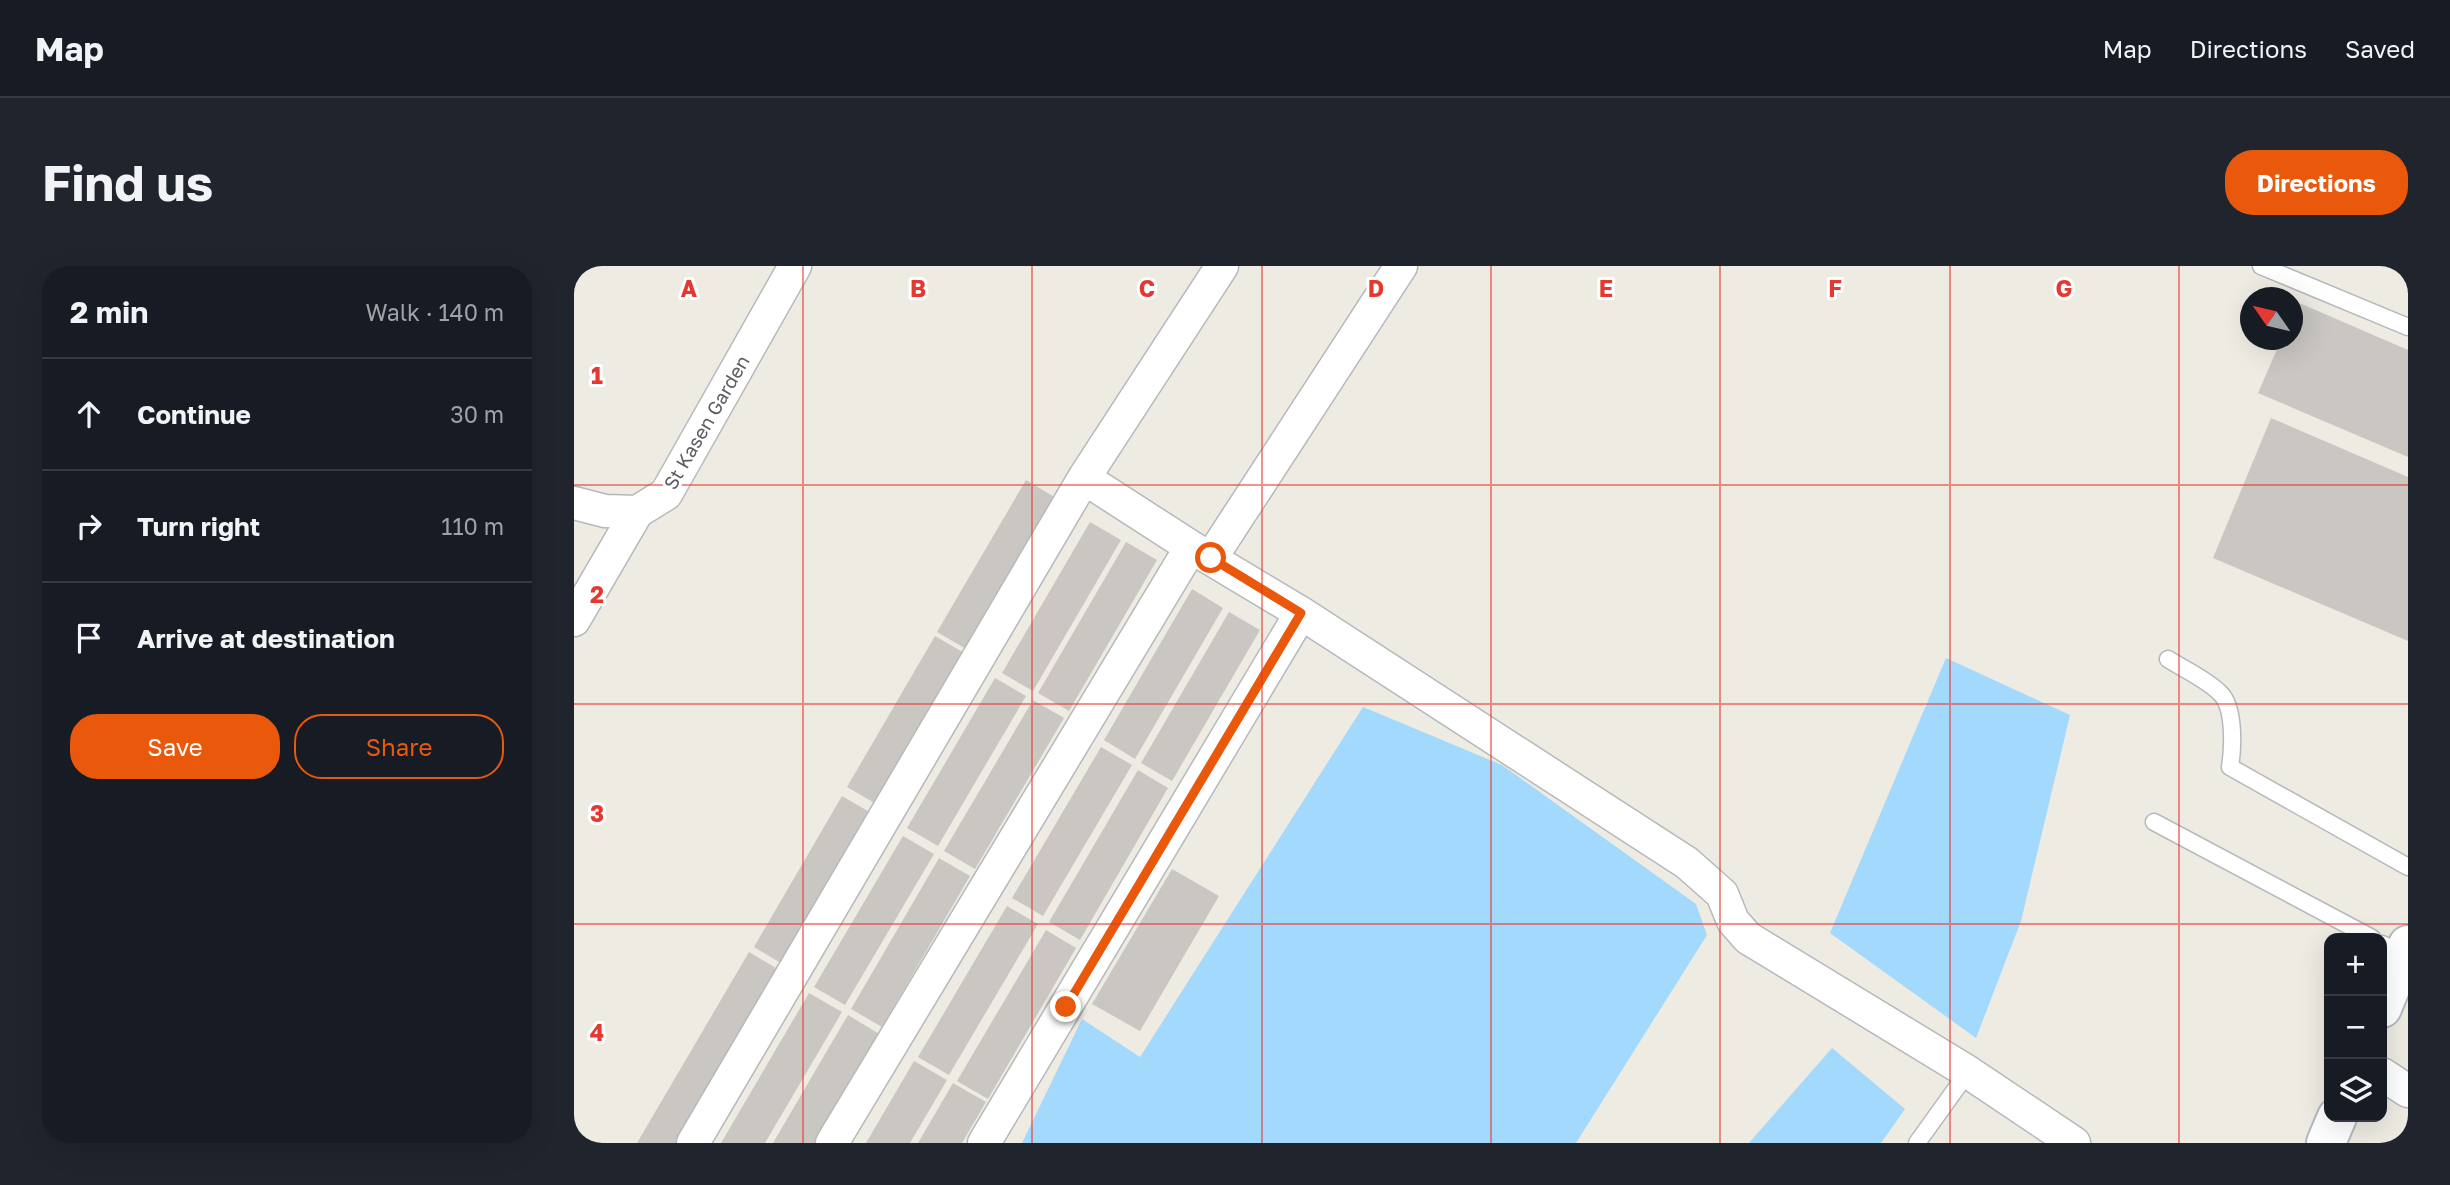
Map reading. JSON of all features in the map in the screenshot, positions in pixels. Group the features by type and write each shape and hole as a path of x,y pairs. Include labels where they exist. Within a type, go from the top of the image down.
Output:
{"street":[{"name":"St Kasen Garden","path":"637,512 666,494 795,266"},
{"path":"693,1143 1084,478 1222,266"},
{"path":"832,1143 1201,552 1401,266"},
{"path":"1084,478 1301,613 1687,863 1722,894 1733,921 1748,938 1968,1072 2074,1143"},
{"path":"574,503 606,511 637,512 574,620"},
{"path":"984,1143 1301,613"},
{"path":"2384,996 2391,946"},
{"path":"2387,1077 2408,1091"},
{"path":"2326,1143 2335,1122"}],"lane":[{"path":"2261,266 2408,327"},
{"path":"2168,659 2221,694 2230,715 2233,746 2230,768 2408,867"},
{"path":"2154,822 2391,946"},
{"path":"1917,1143 1968,1072"}],"water":[{"path":"1946,658 2070,715 2021,921 1976,1038 1830,933"},
{"path":"1363,707 1502,765 1696,904 1707,935 1576,1143 1022,1143 1082,1019 1140,1057"},
{"path":"1832,1048 1905,1109 1881,1143 1749,1143"}],"building":[{"path":"2303,305 2408,350 2408,457 2258,393 2277,350 2303,350"},
{"path":"2271,418 2408,477 2408,641 2213,558"},
{"path":"1026,480 1056,498 968,650 937,632"},
{"path":"1090,522 1121,540 1033,691 1002,673"},
{"path":"1126,542 1157,560 1069,711 1038,693"},
{"path":"1192,589 1223,608 1135,759 1104,740"},
{"path":"1229,612 1260,630 1172,781 1141,763"},
{"path":"935,636 966,654 878,805 847,787"},
{"path":"995,678 1026,696 938,846 907,828"},
{"path":"1033,700 1064,718 975,869 944,851"},
{"path":"1101,747 1132,765 1043,916 1012,898"},
{"path":"1138,770 1168,788 1080,940 1049,922"},
{"path":"842,796 873,814 784,965 754,947"},
{"path":"903,836 934,854 845,1005 814,987"},
{"path":"939,858 970,876 882,1027 851,1009"},
{"path":"1172,869 1219,896 1140,1031 1092,1004"},
{"path":"1007,906 1038,924 949,1075 918,1057"},
{"path":"1046,930 1076,948 988,1099 957,1081"},
{"path":"749,952 781,971 680,1143 637,1143"},
{"path":"809,993 842,1012 765,1143 721,1143"},
{"path":"848,1015 881,1035 817,1143 773,1143"},
{"path":"914,1061 947,1080 910,1143 866,1143"},
{"path":"953,1083 986,1102 962,1143 918,1143"}],"route":[{"path":"1066,1007 1301,613 1211,558"}]}
